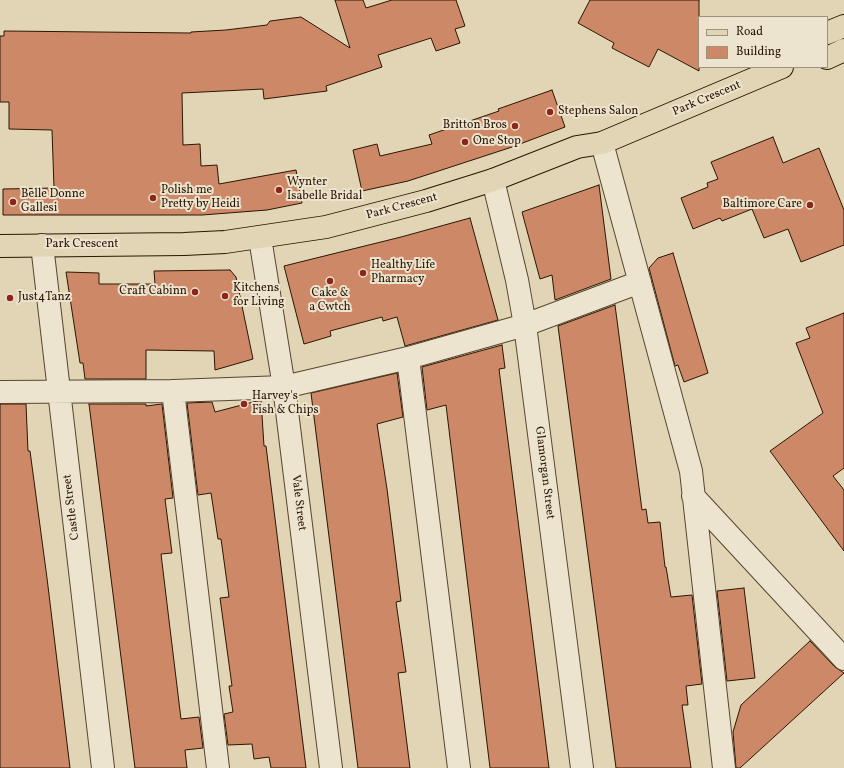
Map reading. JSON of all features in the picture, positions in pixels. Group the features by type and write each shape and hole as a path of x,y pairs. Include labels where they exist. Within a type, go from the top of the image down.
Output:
{"main road":[{"path":"828,33 844,26"},
{"path":"828,58 844,50"},
{"name":"Park Crescent","path":"0,246 184,244 260,238 326,227 426,201 493,180 577,147 602,143 780,68"}],"street":[{"path":"602,143 691,471 724,768"},
{"name":"Glamorgan Street","path":"493,180 517,280 525,325 582,768"},
{"name":"Vale Street","path":"260,238 284,387 331,768"},
{"name":"Castle Street","path":"42,245 103,768"},
{"path":"0,392 173,391 284,387 408,358 525,325 640,282"},
{"path":"408,358 459,768"},
{"path":"173,391 218,768"},
{"path":"693,496 844,659"}],"building":[{"path":"335,0 363,0 366,8 392,0 456,0 465,26 455,29 460,43 436,51 431,38 378,55 382,67 326,86 327,91 264,99 263,89 182,93 183,145 200,144 201,166 217,165 219,184 296,170 302,203 267,210 202,215 3,215 3,189 54,188 52,130 9,129 9,102 0,102 0,36 4,36 4,31 191,33 267,25 270,21 301,17 350,48"},
{"path":"590,0 699,0 699,71 658,49 649,67 612,48 614,43 578,23"},
{"path":"552,90 565,127 512,147 408,181 362,191 353,150 377,144 380,156 432,144 429,135 499,111 498,109"},
{"path":"773,137 783,163 819,148 844,210 844,245 801,262 788,229 764,238 752,209 722,221 720,218 693,229 681,198 708,187 707,183 718,179 711,162"},
{"path":"599,185 611,279 555,300 552,275 540,279 522,212"},
{"path":"470,218 498,320 405,346 397,317 383,321 382,317 330,331 331,336 304,344 284,266"},
{"path":"673,253 708,373 684,382 678,365 675,366 649,268 658,258"},
{"path":"230,270 236,277 253,359 215,370 214,351 146,350 146,379 85,379 83,363 80,363 66,272 99,273 99,284 155,284 154,271"},
{"path":"615,305 642,510 646,509 648,523 660,522 665,567 671,597 692,595 702,684 686,686 688,705 682,705 691,768 616,768 558,326"},
{"path":"844,313 844,468 833,476 844,490 844,551 770,451 823,413 796,343 810,338 806,328"},
{"path":"502,345 505,368 499,369 549,768 490,768 446,405 427,410 422,367"},
{"path":"397,373 403,417 377,424 401,601 396,602 406,672 398,673 410,768 358,768 311,393"},
{"path":"261,400 264,446 266,446 306,768 271,768 269,757 254,759 252,744 228,745 224,714 233,712 229,686 232,686 220,598 229,597 221,539 218,539 211,493 198,495 187,403 212,402 215,412"},
{"path":"0,404 26,404 28,451 30,451 47,578 70,768 0,768"},
{"path":"89,404 146,404 146,406 162,404 173,498 165,499 172,553 161,554 181,719 199,717 203,748 185,750 187,768 135,768"},
{"path":"744,588 755,678 727,681 717,591"},
{"path":"810,641 835,667 844,673 740,768 736,768 733,732 741,705"}],"place":[{"name":"Stephens Salon","path":"550,112"},
{"name":"Britton Bros","path":"515,126"},
{"name":"One Stop","path":"465,142"},
{"name":"Wynter Isabelle Bridal","path":"279,190"},
{"name":"Polish me Pretty by Heidi","path":"153,198"},
{"name":"Belle Donne Gallesi","path":"13,202"},
{"name":"Baltimore Care","path":"810,205"},
{"name":"Healthy Life Pharmacy","path":"363,273"},
{"name":"Cake & a Cwtch","path":"330,281"},
{"name":"Craft Cabinn","path":"195,292"},
{"name":"Kitchens for Living","path":"225,296"},
{"name":"Just4Tanz","path":"10,298"},
{"name":"Harvey's Fish & Chips","path":"244,404"}]}
